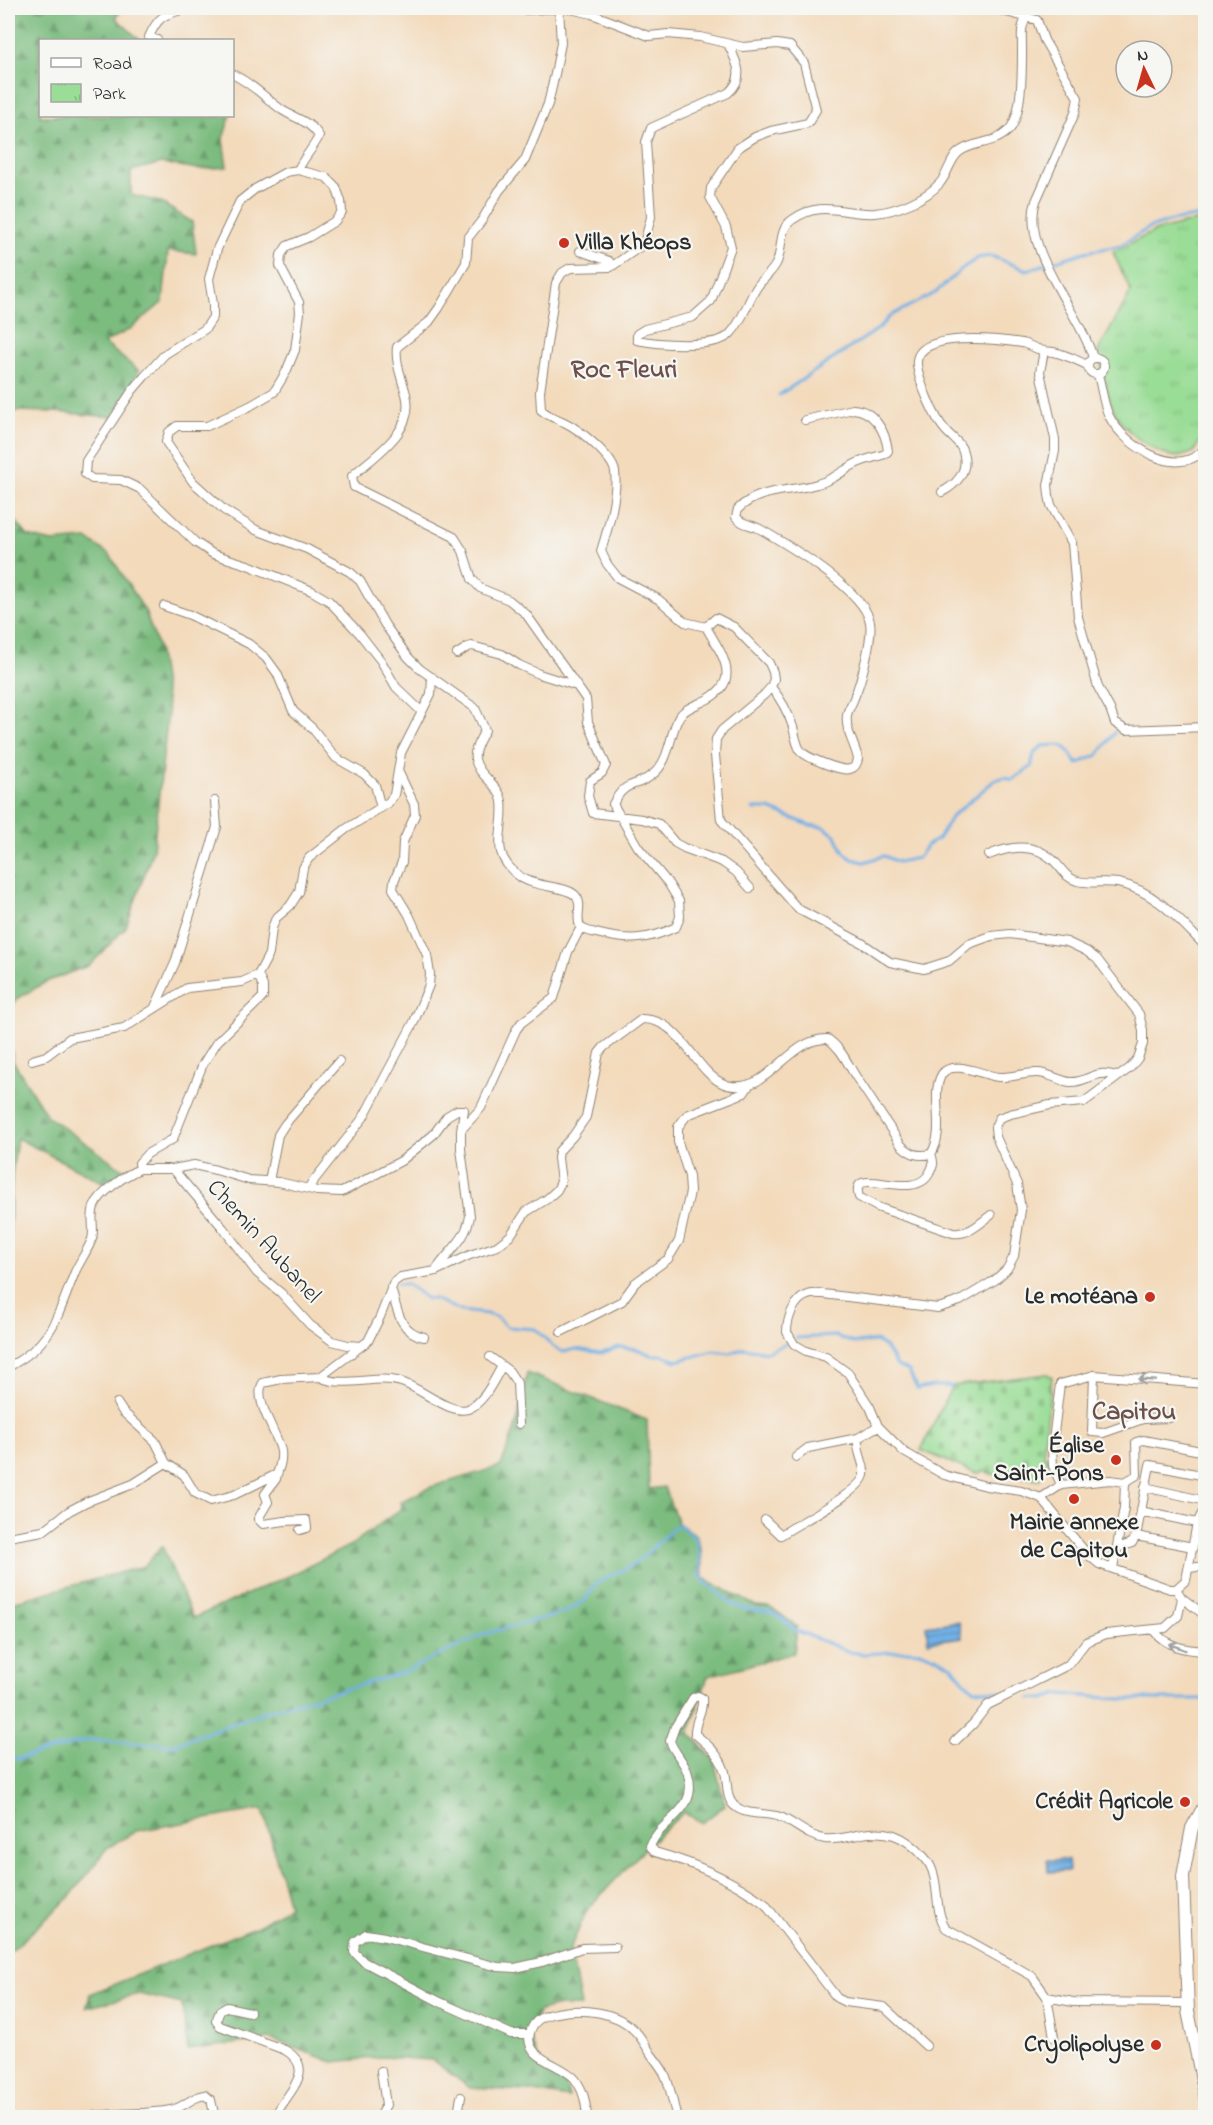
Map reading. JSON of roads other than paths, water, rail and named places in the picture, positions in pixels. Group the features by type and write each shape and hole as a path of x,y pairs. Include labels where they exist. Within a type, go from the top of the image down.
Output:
{"street":[{"path":"153,39 153,25 161,16 188,8"},
{"path":"509,8 527,10 559,8 592,14 649,36 668,34 700,37 743,47 777,44 790,46 804,63 816,110 808,123 771,131 755,137 738,148 711,188 712,203 726,227 731,247 711,301 704,310 693,317 645,329 637,334 637,340 677,343 717,342 730,336 758,286 776,264 783,231 790,222 806,212 822,208 875,213 924,197 941,182 958,152 994,141 1010,129 1017,113 1020,93 1022,27 1028,16"},
{"path":"559,8 561,43 548,104 525,160 499,191 468,238 466,263 439,308 429,322 397,347 396,356 408,400 405,424 352,476 354,487 454,537 463,551 472,579 480,588 509,600 526,614 586,699 588,722 606,765 602,773 590,781 588,796 593,813 642,819 659,824 675,843 722,862 736,872 750,888"},
{"path":"991,8 1037,20 1044,40 1078,98 1075,113 1032,212 1033,228 1090,362 1089,372 1098,375"},
{"path":"422,712 396,687 381,661 360,634 329,601 312,591 248,565 213,554 195,542 140,489 121,480 92,479 85,474 86,461 132,391 165,354 205,329 213,317 209,279 217,249 240,201 255,189 286,172 298,170 326,177 336,187 342,212 335,221 309,237 287,246 281,255 280,266 298,302 300,313 295,350 274,392 207,426 177,426 169,432 166,442 193,482 224,510 256,530 307,549 350,572 360,581 386,626 408,657 475,708 485,730 475,751 475,759 478,766 498,789 502,799 498,840 500,854 519,877 536,885 568,891 575,895 579,902 578,919 581,927 586,931 620,939 640,939 661,934 676,927 680,917 679,901 668,883 638,847 613,804 620,790 652,775 665,759 674,728 682,712 715,696 725,685 726,660 706,627 685,622 658,600 618,579 607,564 601,551 612,515 615,471 603,452 566,423 552,418 541,410 540,392 556,283 562,273 570,268 611,267 644,243 651,217 646,142 651,128 728,93 737,86 739,75 736,59 728,44"},
{"path":"234,75 243,79 282,110 314,127 319,136 314,148 301,162 298,170"},
{"path":"580,251 609,261 611,267"},
{"path":"942,492 960,479 965,466 964,453 960,445 935,417 916,362 921,350 928,345 940,342 989,340 1023,344 1090,362 1099,359 1104,368 1098,375"},
{"path":"1044,351 1040,372 1055,439 1048,495 1072,543 1078,617 1098,687 1110,708 1115,723 1126,730 1206,727"},
{"path":"1098,375 1109,416 1121,432 1140,448 1159,459 1180,462 1193,459 1206,447"},
{"path":"771,687 781,700 791,720 801,752 841,769 853,768 858,759 847,731 848,712 855,697 871,638 870,623 864,606 847,588 807,558 758,528 743,523 736,516 738,509 753,498 775,491 816,485 841,474 849,467 888,451 882,428 860,409 805,420"},
{"path":"164,606 190,615 249,644 266,658 277,673 292,711 313,729 336,758 364,774 375,785 381,808"},
{"path":"706,627 716,618 734,627 769,663 773,672 774,679 771,687 722,730 716,739 715,755 721,820 798,909 890,962 924,969 949,961 969,944 991,936 1010,934 1067,942 1086,951 1096,959 1139,1014 1143,1030 1143,1044 1138,1058 1119,1076 1084,1102 1050,1105 999,1118 995,1127 996,1137 1017,1184 1021,1210 1014,1256 1007,1269 995,1280 960,1301 938,1308 823,1294 807,1295 799,1300 790,1315 787,1332 794,1344 806,1351 826,1357 848,1373 870,1407 878,1426 904,1452 944,1475 986,1486 1021,1491 1041,1498 1087,1554 1099,1564 1170,1589 1176,1589 1186,1580 1197,1523 1206,1504 1145,1487"},
{"path":"457,654 472,646 502,654 539,674 577,686"},
{"path":"32,1060 46,1056 69,1038 124,1028 187,988 242,982 258,975 270,954 272,928 276,918 290,906 299,892 303,868 309,858 338,835 388,803 394,795 401,753 431,694 432,677"},
{"path":"308,1188 363,1118 408,1033 429,985 427,955 409,915 393,889 402,862 403,842 415,815 414,804 398,772"},
{"path":"155,1008 175,963 216,827 215,801"},
{"path":"989,855 1012,847 1031,849 1052,858 1067,876 1076,880 1117,883 1144,892 1165,906 1206,947"},
{"path":"460,1130 481,1108 516,1030 521,1023 554,998 567,952 581,927"},
{"path":"140,1169 139,1163 147,1154 174,1139 203,1064 217,1042 263,997 263,986 258,975"},
{"path":"320,1377 368,1341 394,1282 401,1277 436,1271 504,1241 516,1230 526,1212 557,1190 561,1175 559,1151 586,1117 599,1053 642,1019 659,1023 677,1036 715,1078 727,1085 750,1084 762,1078 799,1047 810,1041 828,1039 844,1056 854,1075 901,1145 908,1152 920,1157 931,1154 937,1145 938,1087 940,1076 946,1069 955,1066 997,1077 1039,1073 1070,1082 1101,1074 1119,1076"},
{"path":"270,1181 278,1135 339,1061"},
{"path":"561,1332 622,1301 635,1283 668,1259 679,1241 690,1192 689,1176 678,1142 678,1127 687,1115 744,1093 750,1084"},
{"path":"8,1366 27,1357 55,1324 92,1238 94,1206 114,1185 140,1169 173,1169 194,1166 249,1180 342,1192 412,1153 433,1135 447,1116 461,1109 464,1110 464,1114 460,1130 461,1149 470,1216 465,1235 436,1271"},
{"path":"931,1154 934,1162 932,1169 927,1179 921,1183 888,1185 867,1180 858,1188 860,1197 877,1207 959,1234 969,1231 991,1215"},
{"name":"Chemin Aubanel","path":"173,1169 223,1228 257,1273 281,1293 310,1325 332,1341 361,1346"},
{"path":"391,1288 404,1326 411,1334 423,1337"},
{"path":"490,1357 509,1371 517,1383 519,1424"},
{"path":"300,1530 307,1528 306,1521 263,1524 258,1519 268,1502 265,1494 276,1479 281,1463 280,1449 263,1405 260,1388 268,1381 320,1377 333,1382 389,1380 428,1394 451,1409 465,1410 483,1397 502,1366"},
{"path":"1061,1485 1053,1466 1052,1449 1060,1384 1094,1375 1206,1384"},
{"path":"1094,1375 1092,1432 1103,1432 1143,1419 1169,1418"},
{"path":"117,1403 123,1412 155,1441 166,1463 184,1475 195,1493 211,1501 234,1495 277,1474"},
{"path":"796,1456 808,1448 858,1438 878,1426"},
{"path":"765,1520 781,1535 848,1495 865,1474 857,1448 858,1438"},
{"path":"1041,1498 1061,1485 1110,1480 1125,1482 1137,1475 1136,1442 1143,1440 1206,1452"},
{"path":"8,1537 43,1532 69,1511 134,1484 166,1463"},
{"path":"1117,1548 1132,1542 1136,1536 1149,1465 1206,1476"},
{"path":"1113,1568 1124,1508 1125,1482"},
{"path":"1140,1511 1197,1523"},
{"path":"1136,1536 1192,1547"},
{"path":"1189,1568 1206,1566"},
{"path":"1176,1589 1182,1598 1206,1617"},
{"path":"955,1741 988,1705 1068,1665 1086,1642 1106,1634 1154,1631 1165,1628 1178,1616 1182,1598"},
{"path":"1154,1631 1161,1640 1184,1650 1206,1651"},
{"path":"926,2046 884,2007 846,2002 837,1998 765,1904 752,1894 693,1865 655,1852 650,1846 654,1837 685,1807 688,1799 690,1783 688,1771 670,1741 693,1698 698,1696 703,1702 694,1726 695,1734 718,1757 725,1770 729,1797 734,1806 745,1812 781,1817 824,1839 839,1839 871,1832 888,1832 904,1839 928,1861 934,1880 941,1921 946,1928 1032,1976 1047,1997 1054,2037"},
{"path":"1206,1803 1192,1828 1184,1867 1187,2003 1206,2099"},
{"path":"529,2034 511,2034 440,2002 364,1962 354,1952 355,1942 366,1934 385,1937 498,1967 514,1968 542,1962 582,1948 615,1947"},
{"path":"1047,1997 1073,2002 1187,2003"},
{"path":"250,2013 227,2007 220,2011 216,2021 220,2026 285,2049 294,2055 301,2069 300,2078 274,2118"},
{"path":"587,2118 586,2101 574,2078 560,2067 541,2059 531,2046 529,2034 537,2020 558,2012 582,2010 602,2013 634,2030 665,2075 676,2118"},
{"path":"378,2118 386,2105 381,2071"},
{"path":"64,2118 171,2110 182,2107 195,2096 205,2095 211,2100 215,2118"},
{"path":"457,2118 461,2097"}],"water":[{"path":"959,1621 962,1637 928,1642 926,1626"},
{"path":"1047,1860 1068,1860 1069,1871 1048,1872"}],"waterway":[{"path":"8,29 12,8"},
{"path":"779,395 878,329 890,316 935,293 964,267 978,258 991,256 1027,270 1085,252 1119,246 1149,228 1171,221 1206,215"},
{"path":"753,809 769,809 809,825 824,827 836,836 844,852 852,859 864,862 884,856 898,862 918,858 927,845 938,839 952,816 995,780 1005,777 1012,780 1031,767 1034,754 1042,746 1061,745 1067,749 1077,764 1098,755 1115,732"},
{"path":"398,1284 407,1284 427,1299 434,1299 461,1311 496,1317 507,1327 535,1329 554,1347 563,1352 576,1349 601,1353 619,1347 637,1349 651,1355 662,1355 677,1361 713,1351 730,1353 745,1348 767,1352 785,1344"},
{"path":"796,1338 836,1336 854,1343 876,1341 885,1347 897,1366 909,1371 917,1389 952,1386"},
{"path":"8,1759 17,1759 89,1740 173,1745 266,1711 400,1674 484,1634 566,1612 584,1601 598,1582 636,1563 676,1526 680,1525 696,1539 700,1557 700,1575 732,1604 745,1609 770,1612 795,1630 850,1652 864,1654 922,1652 952,1666 974,1689 1000,1692"},
{"path":"1031,1698 1043,1699 1060,1694 1120,1699 1206,1699"}],"place":[{"name":"Villa Khéops","path":"564,243"},
{"name":"Le motéana","path":"1150,1297"},
{"name":"Église Saint-Pons","path":"1116,1460"},
{"name":"Mairie annexe de Capitou","path":"1074,1499"},
{"name":"Crédit Agricole","path":"1185,1802"},
{"name":"Cryolipolyse","path":"1156,2045"}],"district":[{"name":"Roc Fleuri","path":"624,371"},
{"name":"Capitou","path":"1134,1413"}]}
